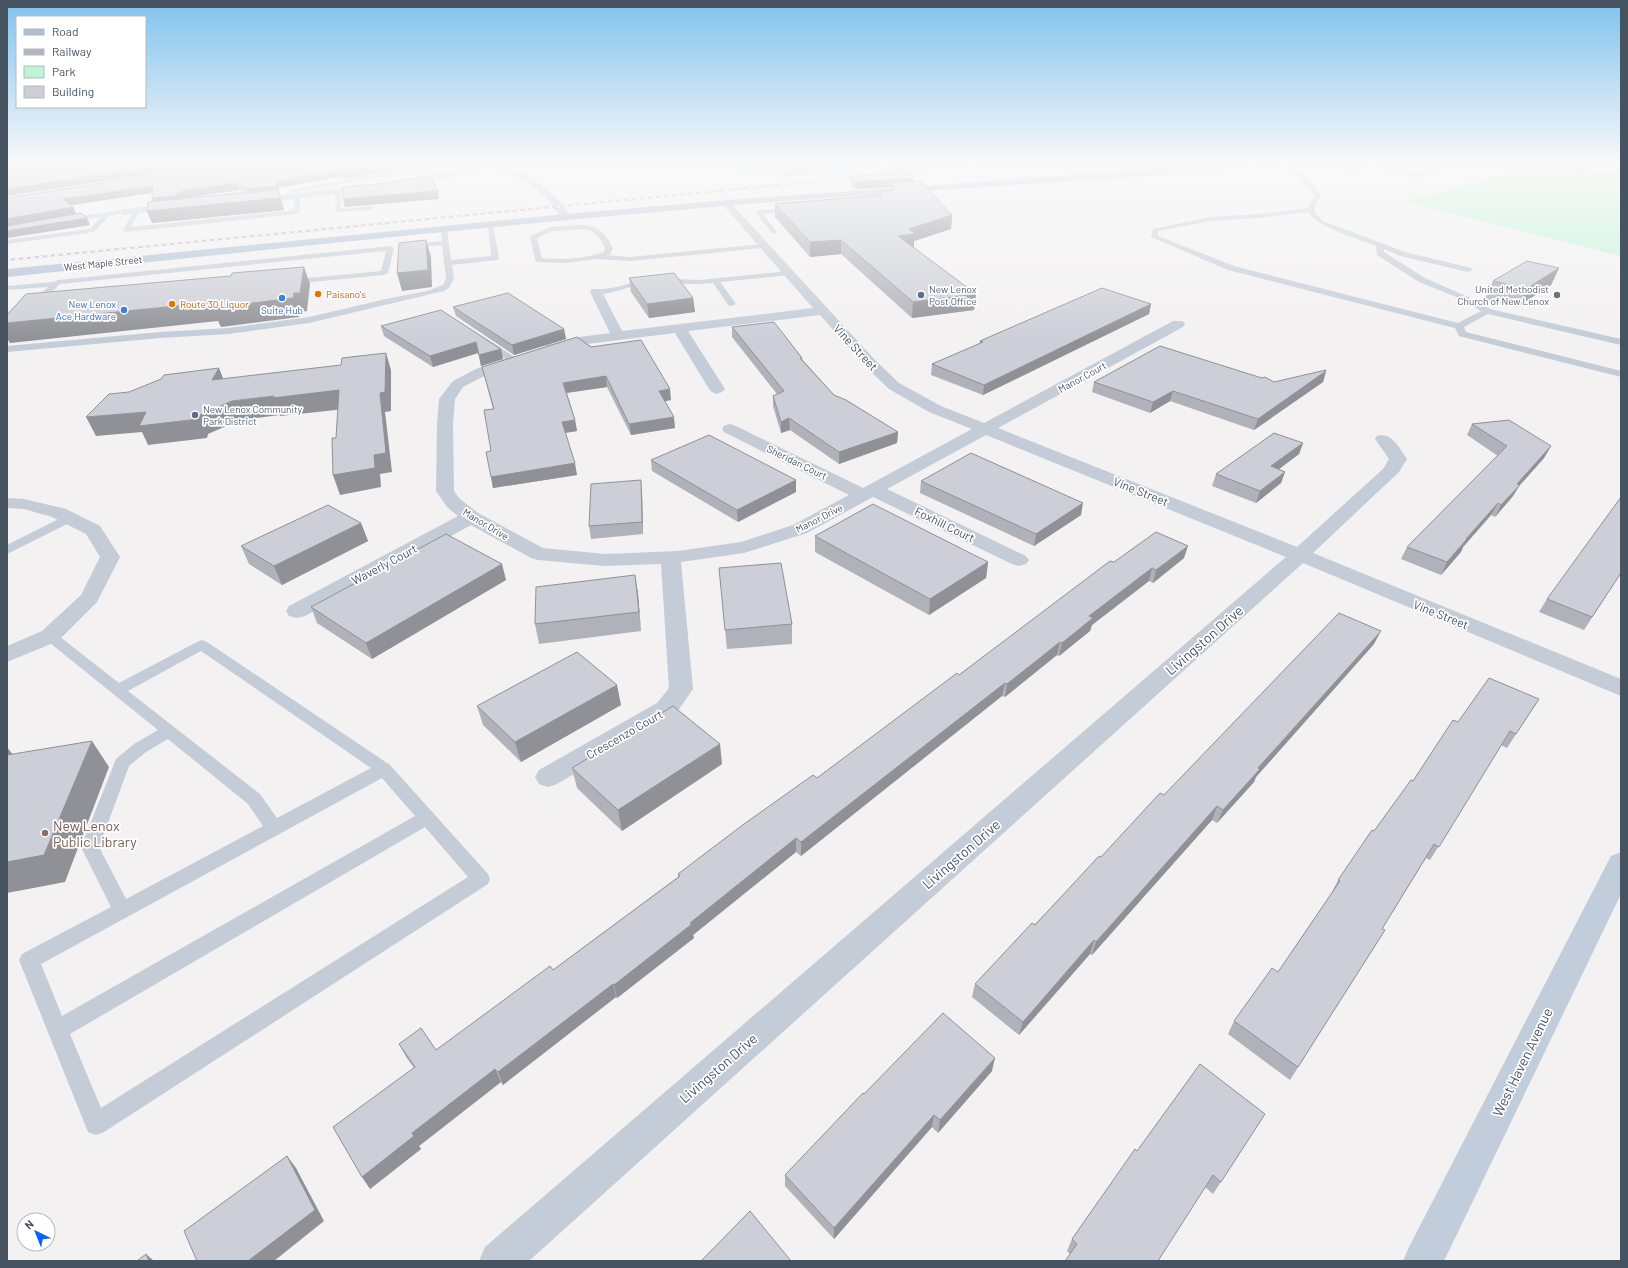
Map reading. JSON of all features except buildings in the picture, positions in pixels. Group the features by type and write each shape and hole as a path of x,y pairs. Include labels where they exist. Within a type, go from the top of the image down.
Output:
{"main road":[{"name":"West Maple Street","path":"7,273 499,223"}],"street":[{"name":"Vine Street","path":"744,223 869,362 894,386 935,409 1300,555 1621,688"},
{"path":"596,292 618,336"},
{"name":"Manor Drive","path":"823,311 579,341 481,372 458,384 447,399 445,431 445,490 453,503 471,517 538,554 605,560 671,557 744,547 800,529 986,429"},
{"name":"Manor Court","path":"986,429 1178,324"},
{"path":"679,328 717,389"},
{"name":"Sheridan Court","path":"730,429 868,492"},
{"name":"Livingston Drive","path":"499,1261 1300,555 1390,472 1398,459 1383,439"},
{"name":"Foxhill Court","path":"868,492 1019,560"},
{"path":"7,503 24,504 60,513 93,530 110,557 90,598 50,636 7,655"},
{"name":"Waverly Court","path":"297,611 471,517"},
{"name":"Crescenzo Court","path":"548,777 666,709 681,688 671,557"},
{"name":"West Haven Avenue","path":"1423,1261 1621,864"}],"lane":[{"path":"7,242 92,231 99,223"},
{"path":"130,223 126,230 191,223"},
{"path":"564,228 565,223"},
{"path":"767,223 774,232"},
{"path":"1191,223 1154,230 1154,237 1177,248 1207,256 1231,268 1459,326 1487,311"},
{"path":"1324,223 1403,254 1468,270"},
{"path":"448,262 494,258 490,224"},
{"path":"597,257 607,253 609,248 599,231 595,228 583,227 551,229 534,237 539,260 559,261 597,257 630,259 763,246"},
{"path":"7,349 160,335 228,331 309,320 440,290 446,286 450,278 444,229"},
{"path":"390,248 384,273 29,309 58,282 151,272 390,248 446,243"},
{"path":"292,282 300,244"},
{"path":"1380,246 1380,253 1416,276 1451,293 1477,303 1487,311 1621,342"},
{"path":"132,298 161,257"},
{"path":"596,292 618,289 631,285 673,281 715,281 788,273"},
{"path":"715,281 732,304"},
{"path":"7,288 56,284"},
{"path":"1459,326 1462,334 1621,374"},
{"path":"475,334 526,357"},
{"path":"7,550 69,518"},
{"path":"50,636 254,799 274,828"},
{"path":"118,690 202,644 384,769 481,879 96,1124 29,960 384,769"},
{"path":"122,910 90,847 122,763 140,748 169,731"},
{"path":"58,1030 427,818"}],"green space":[{"path":"1490,223 1621,223 1621,256"}],"railway":[{"path":"7,260 386,223"}],"place":[{"name":"Paisano's","path":"318,294"},
{"name":"New Lenox Post Office","path":"921,295"},
{"name":"United Methodist Church of New Lenox","path":"1557,295"},
{"name":"Suite Hub","path":"282,298"},
{"name":"Route 30 Liquor","path":"172,304"},
{"name":"New Lenox Ace Hardware","path":"124,310"},
{"name":"New Lenox Community Park District","path":"195,415"},
{"name":"New Lenox Public Library","path":"45,833"}]}
